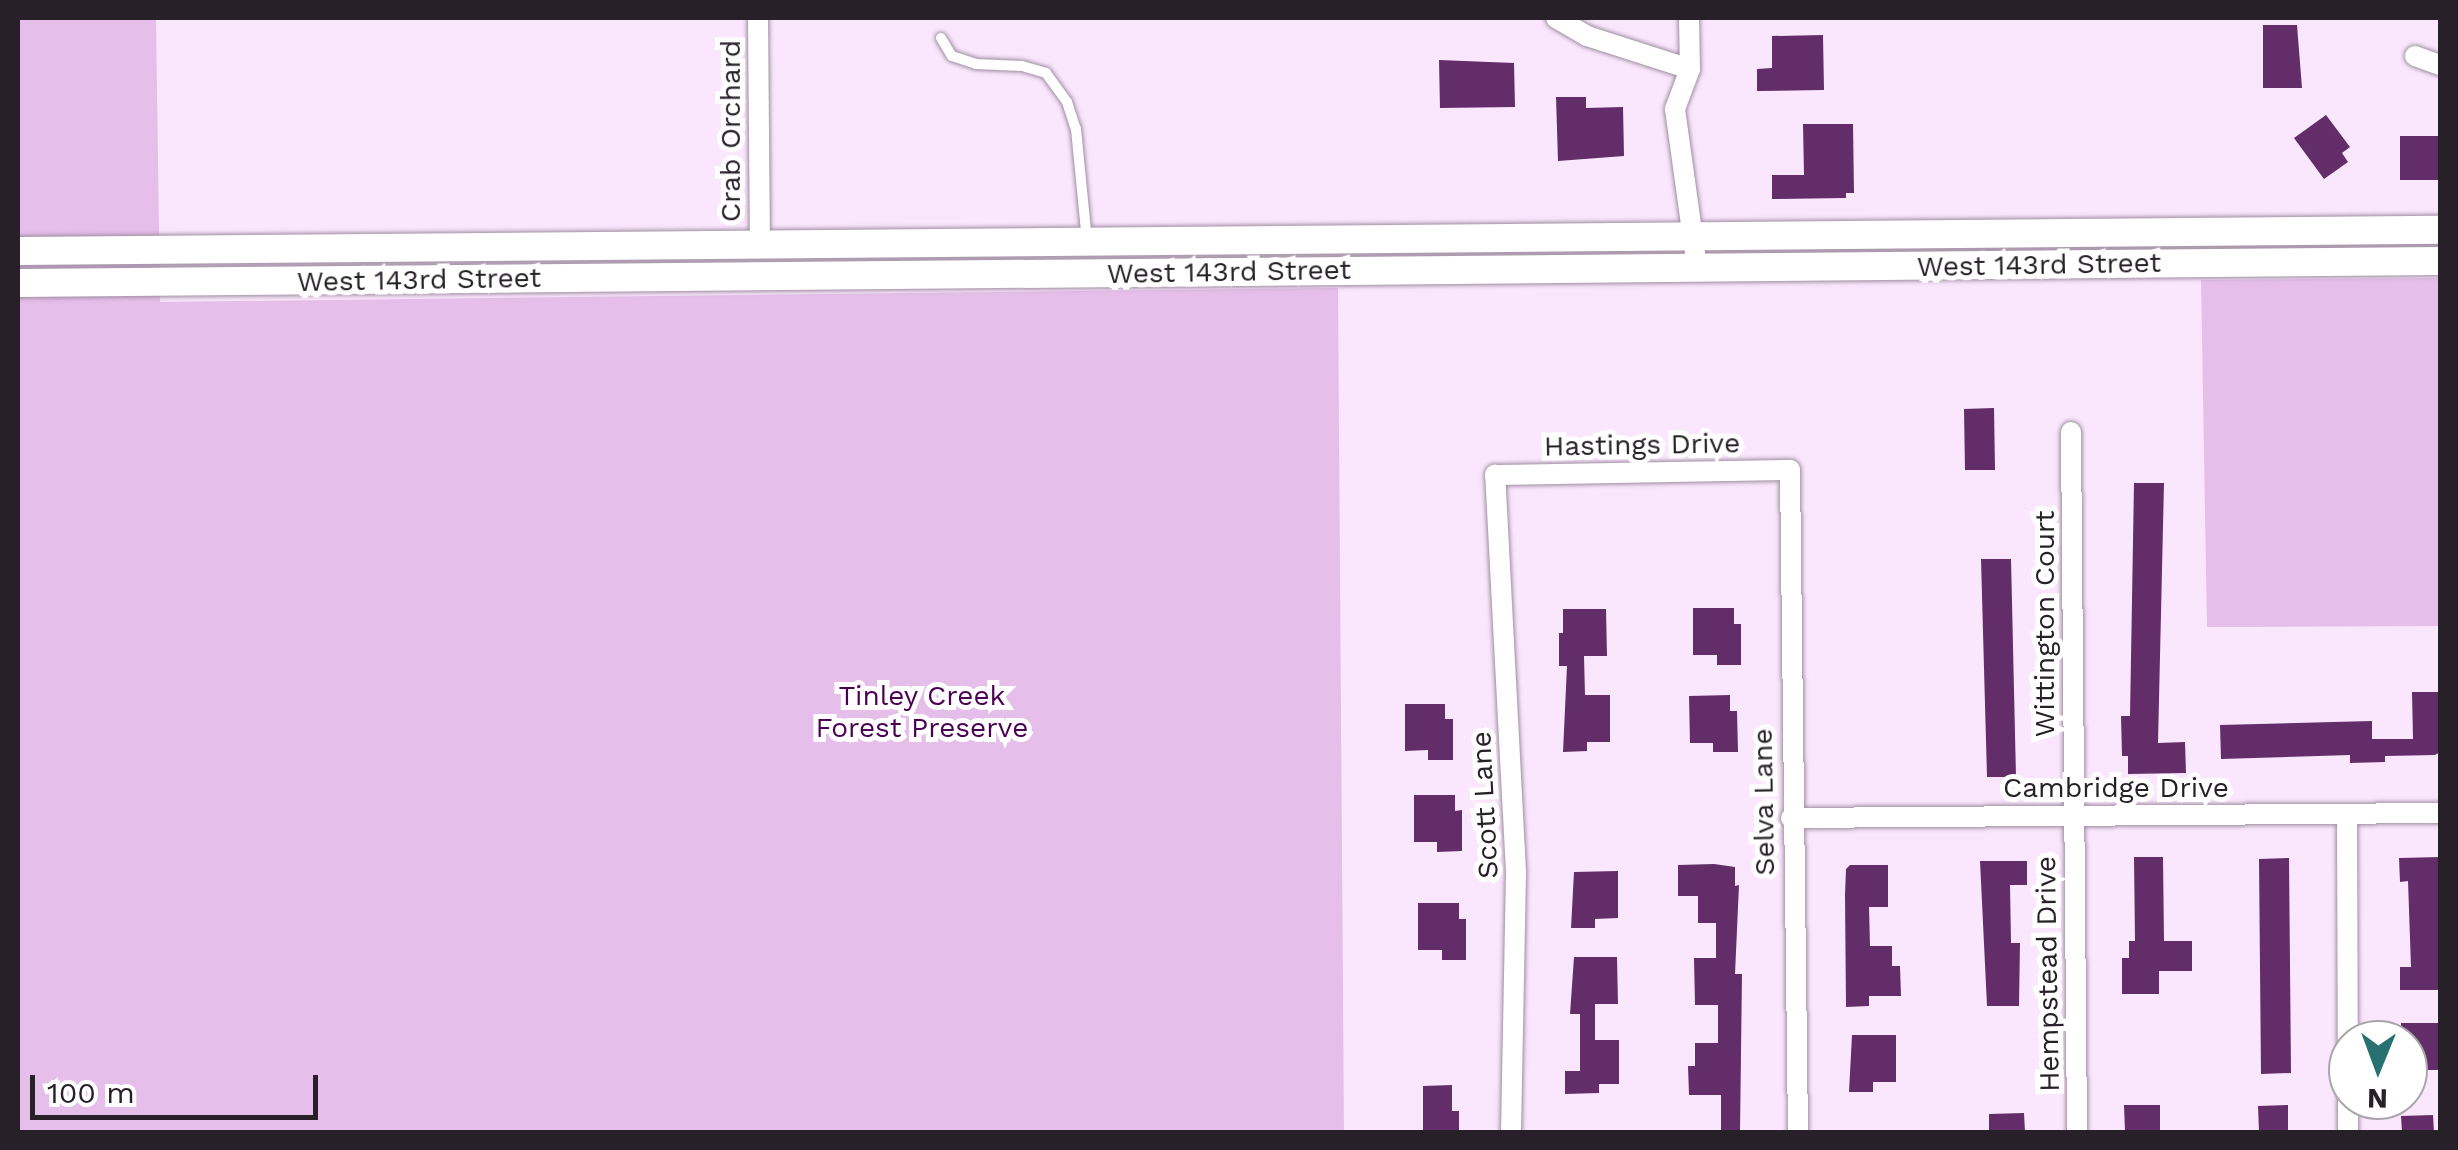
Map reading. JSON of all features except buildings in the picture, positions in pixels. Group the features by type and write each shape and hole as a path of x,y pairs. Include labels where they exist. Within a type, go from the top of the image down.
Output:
{"main road":[{"name":"West 143rd Street","path":"18,250 2440,230"},
{"name":"West 143rd Street","path":"18,283 2440,261"}],"street":[{"name":"Crab Orchard","path":"758,18 760,244"},
{"path":"1556,18 1587,36 1690,69"},
{"path":"1689,18 1690,69 1675,109 1696,268"},
{"path":"2415,56 2440,65"},
{"name":"Wittington Court","path":"2071,432 2074,816"},
{"name":"Hastings Drive","path":"1495,474 1790,470"},
{"name":"Selva Lane","path":"1790,470 1791,818 1798,1132"},
{"name":"Scott Lane","path":"1495,474 1516,872 1511,1132"},
{"name":"Cambridge Drive","path":"1791,818 2440,813"},
{"path":"2347,814 2348,1132"},
{"name":"Hempstead Drive","path":"2074,816 2077,1132"}],"lane":[{"path":"941,38 952,56 976,64 1022,66 1046,74 1067,102 1076,128 1087,242"}],"green space":[{"name":"Tinley Creek Forest Preserve","path":"18,18 156,18 160,302 1338,288 1344,1132 18,1132"},
{"path":"2440,278 2440,626 2207,627 2201,280"}]}
